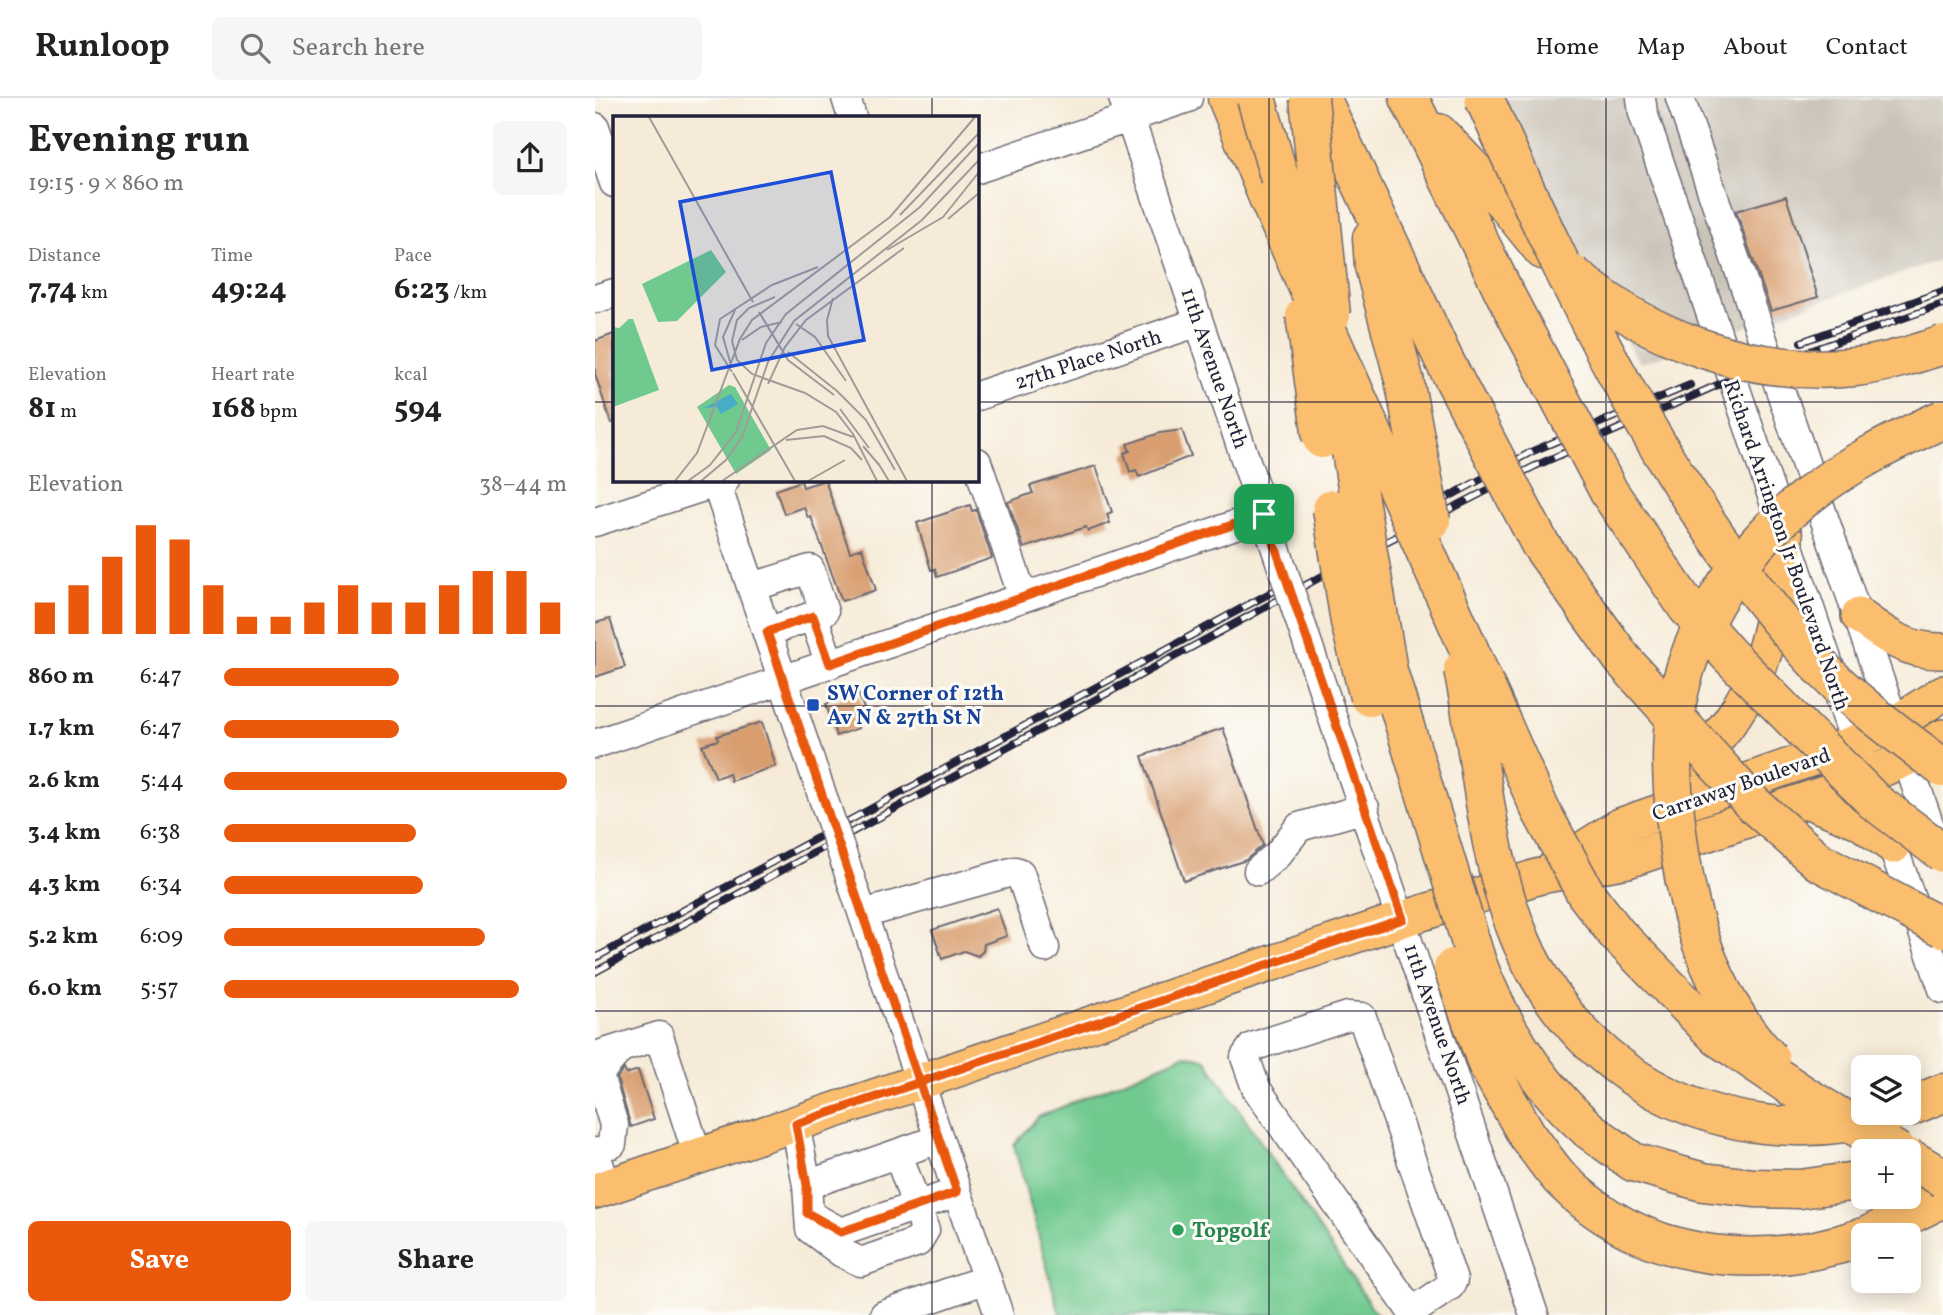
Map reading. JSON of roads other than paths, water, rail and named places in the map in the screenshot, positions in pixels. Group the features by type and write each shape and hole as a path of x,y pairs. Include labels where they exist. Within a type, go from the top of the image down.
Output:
{"highway":[{"path":"1227,98 1315,308 1540,809 1586,894 1616,933 1718,1037 1805,1096 1876,1139"},
{"path":"1256,98 1281,183 1306,320 1350,622 1377,729 1478,1042 1498,1088 1527,1135 1560,1178 1596,1209 1634,1234 1672,1248 1708,1256 1754,1258 1803,1253 1851,1240"},
{"path":"1309,98 1322,243 1350,455 1388,671 1423,794 1493,1004 1529,1064 1563,1107 1633,1162 1703,1182 1754,1188 1800,1189 1851,1182"},
{"path":"1321,98 1444,360 1540,544 1623,660 1753,804 1818,861 1943,928"},
{"path":"1483,98 1527,195 1606,353 1655,445 1699,515 1814,660 1925,763"},
{"path":"1412,104 1506,204 1543,250 1602,300 1663,334 1729,357 1797,369 1857,367 1943,345"},
{"path":"1412,104 1504,294 1609,492 1687,607 1728,654 1874,801 1943,859"},
{"path":"1368,198 1374,266 1404,379 1416,452 1464,674 1494,847 1521,943 1567,1017 1598,1052 1668,1098 1706,1112 1747,1122 1784,1125 1851,1121"},
{"path":"1805,1096 1758,1047 1731,1009 1716,981 1695,926 1676,824 1672,754 1679,691 1690,651 1710,612 1770,531 1804,498 1840,473 1943,419"},
{"path":"1921,1102 1943,1093"},
{"path":"1921,1165 1943,1178"},
{"path":"1921,1169 1943,1165"},
{"path":"1892,1223 1943,1198"}],"main road":[{"path":"1620,826 1701,755 1751,689 1775,621 1785,538"},
{"path":"1859,616 1900,643 1915,649 1943,651"},
{"name":"Carraway Boulevard","path":"1540,876 1620,826 1855,743 1895,724 1943,694"},
{"name":"Carraway Boulevard","path":"609,1187 1403,919 1540,876 1629,860 1867,777 1925,763 1943,737"},
{"path":"1806,800 1859,821 1893,846"}],"street":[{"path":"846,98 852,116"},
{"path":"978,169 1127,108 1188,98"},
{"name":"Richard Arrington Jr Boulevard North","path":"1641,98 1643,113 1785,538 1943,989"},
{"path":"1680,98 1895,724 1925,763 1943,859"},
{"name":"11th Avenue North","path":"1127,108 1403,919 1534,1315"},
{"path":"595,127 613,180"},
{"path":"595,299 613,293"},
{"name":"27th Place North","path":"978,396 1199,323"},
{"path":"978,465 1023,597"},
{"path":"595,522 716,481"},
{"path":"719,481 783,680 999,1315"},
{"path":"595,744 1023,597 1267,524"},
{"path":"752,587 780,578 830,664"},
{"path":"767,632 804,619"},
{"path":"1258,871 1278,854 1299,827 1365,808"},
{"path":"863,914 1016,871 1020,873 1045,948"},
{"path":"1348,1016 1362,1017 1453,1280 1450,1286 1413,1313 1256,1088 1245,1058 1252,1047 1348,1016"},
{"path":"603,1148 614,1125 600,1079 607,1053 659,1036 698,1157"},
{"path":"595,1095 609,1187"},
{"path":"796,1124 820,1181 807,1213 810,1229 842,1253 863,1252 921,1218"},
{"path":"820,1181 939,1139"},
{"path":"898,1154 921,1218"},
{"path":"807,1213 841,1232 921,1218 961,1204"},
{"path":"884,1315 987,1279"}],"railway":[{"path":"1801,342 1943,291"},
{"path":"595,972 1372,549 1535,466 1731,379 1943,304"},
{"path":"1406,520 1533,451 1690,385"},
{"path":"595,958 1283,586"}],"place":[{"name":"SW Corner of 12th Av N & 27th St N","path":"813,705"},
{"name":"Topgolf","path":"1178,1230"}]}
